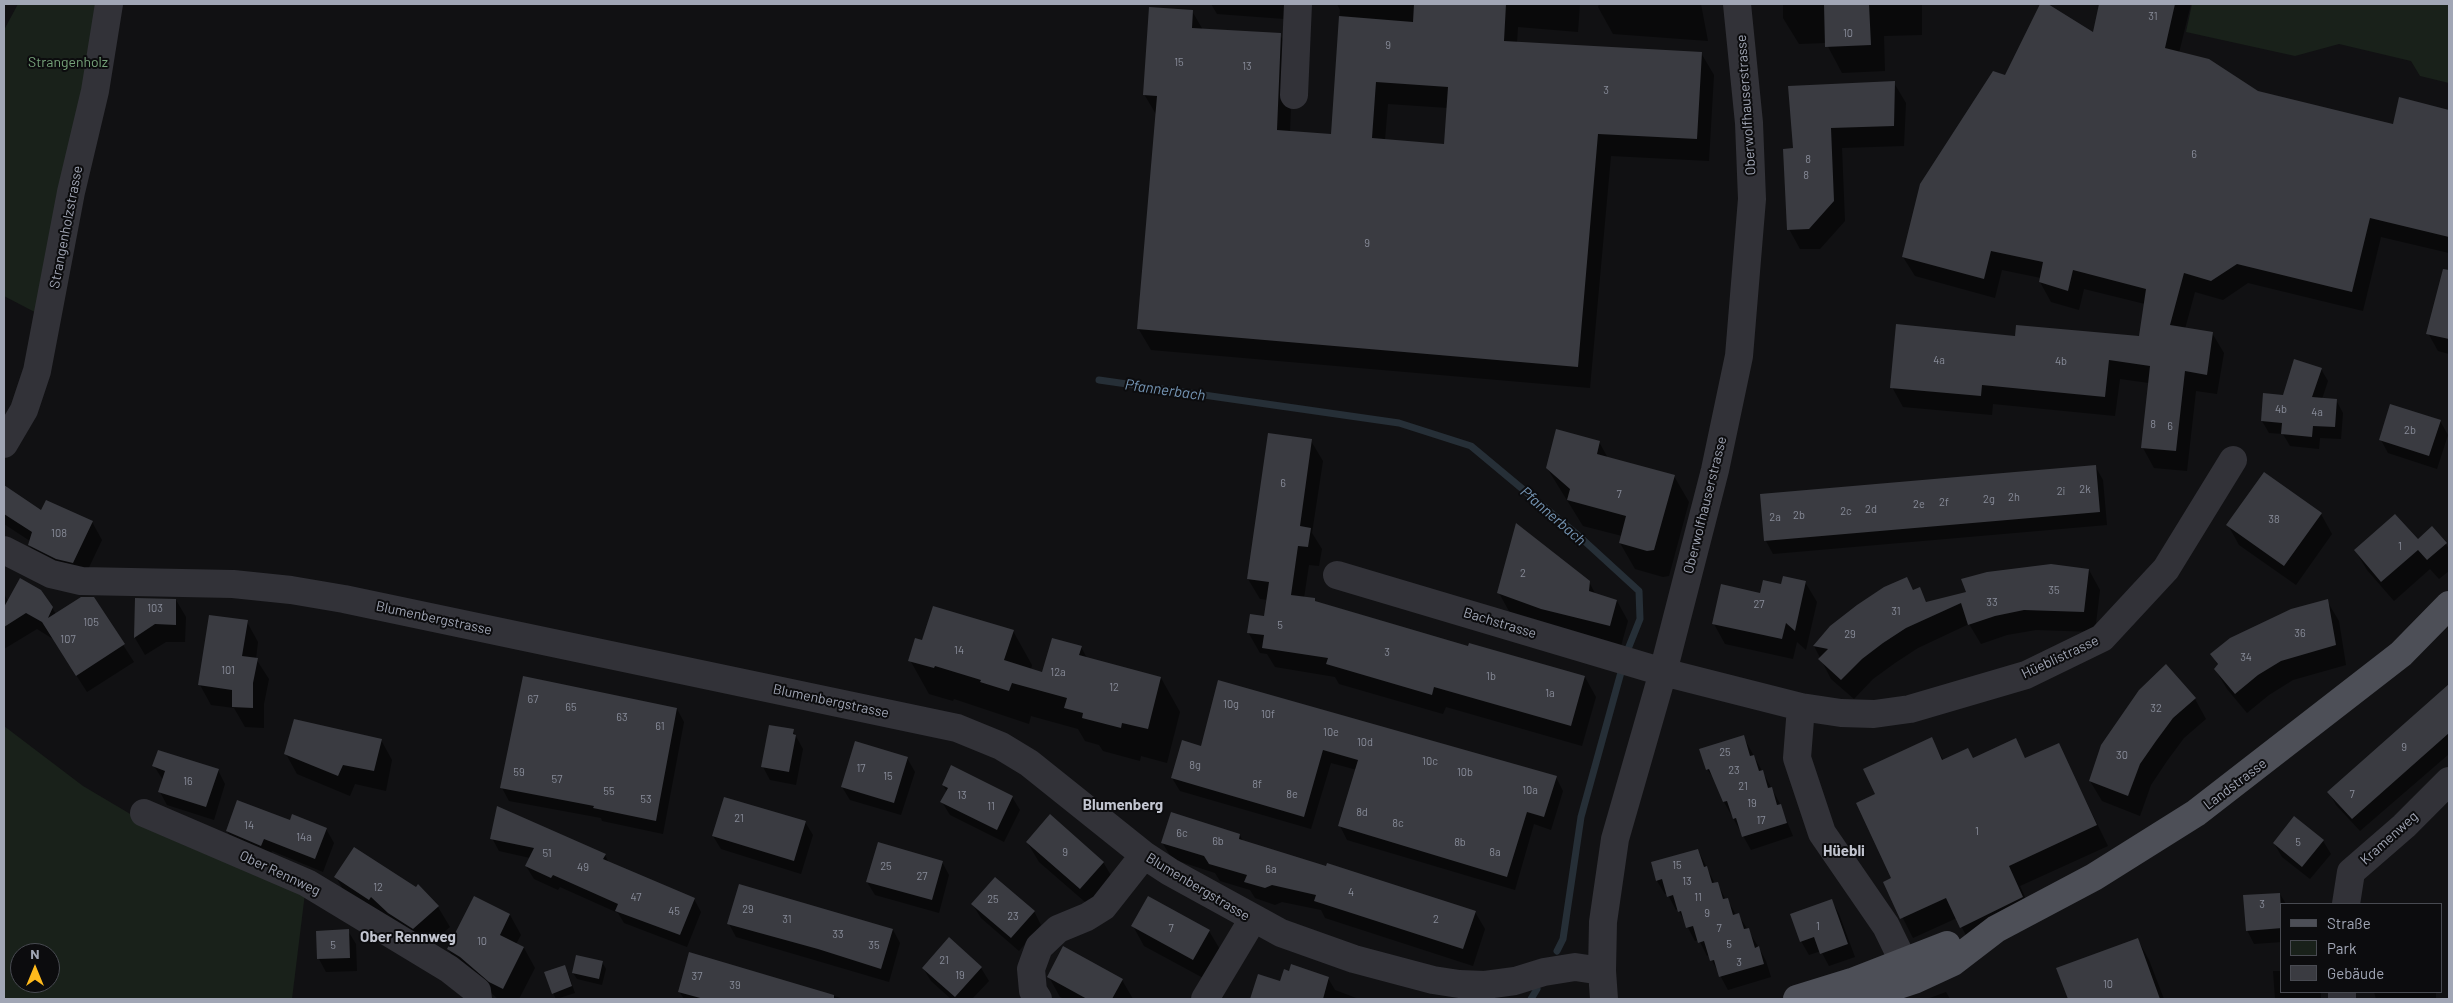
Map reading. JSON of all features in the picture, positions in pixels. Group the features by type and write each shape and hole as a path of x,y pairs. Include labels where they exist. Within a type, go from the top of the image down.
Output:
{"main road":[{"name":"Landstrasse","path":"1797,999 1996,929 2094,876 2196,813 2401,654 2449,605"},
{"name":"Landstrasse","path":"1856,999 1914,980 1953,962 1996,929"}],"street":[{"name":"Strangenholzstrasse","path":"4,444 24,410 37,371 71,192 95,91 109,4"},
{"path":"1294,95 1298,4"},
{"name":"Oberwolfhauserstrasse","path":"1604,999 1588,969 1603,922 1641,666 1715,470 1739,356 1752,199 1749,123 1737,4"},
{"name":"Hüeblistrasse","path":"1641,666 1801,707 1841,713 1874,714 1910,709 2026,675 2102,638 2166,568 2233,460"},
{"name":"Blumenbergstrasse","path":"4,550 51,574 81,581 233,584 291,590 957,728 1001,746 1029,763 1144,855 1280,933 1354,959 1433,980 1485,985 1515,981 1544,972 1588,969"},
{"name":"Bachstrasse","path":"1337,575 1641,666"},
{"path":"1801,707 1797,758 1822,833 1886,926 1904,962"},
{"name":"Kramenweg","path":"2346,903 2351,872 2404,826 2449,781"},
{"name":"Ober Rennweg","path":"144,814 307,883 448,969 477,991 478,999"},
{"path":"1038,999 1033,991 1031,969 1039,947 1058,929 1088,917 1103,907 1144,855"},
{"path":"1204,999 1253,919"}],"green space":[{"name":"Strangenholz","path":"18,4 100,4 48,319 4,296 4,30"},
{"path":"2192,4 2449,4 2449,83 2420,76 2411,61 2339,44 2295,56 2186,32"},
{"path":"4,726 83,786 132,815 306,885 292,999 4,999"}],"building":[{"path":"1414,4 1506,4 1504,41 1702,52 1697,139 1598,134 1578,367 1137,329 1157,96 1143,95 1149,7 1193,10 1192,28 1281,33 1277,130 1331,134 1339,16 1413,22","holes":["1376,82 1448,87 1444,144 1372,138"]},
{"path":"1824,4 1869,4 1871,45 1825,47"},
{"path":"2040,4 2048,4 2093,32 2099,4 2175,4 2165,48 2209,59 2258,91 2393,124 2399,97 2449,110 2449,237 2370,218 2352,292 2237,264 2211,281 2184,273 2170,325 2213,332 2207,375 2185,371 2176,451 2141,448 2150,366 2109,360 2105,397 1982,385 1981,396 1890,388 1896,324 2015,336 2016,325 2139,336 2146,289 2073,270 2068,291 2039,282 2043,262 1991,251 1984,279 1902,257 1920,184 1993,71 2005,75"},
{"path":"1895,81 1894,126 1831,128 1834,201 1809,229 1787,230 1783,149 1793,148 1788,86"},
{"path":"2443,269 2449,270 2449,339 2426,334"},
{"path":"2294,359 2322,368 2312,397 2337,399 2335,427 2313,426 2312,437 2281,434 2282,423 2261,421 2263,393 2283,395"},
{"path":"2390,404 2441,420 2429,456 2379,440"},
{"path":"1556,429 1600,441 1597,454 1675,475 1654,550 1647,551 1619,543 1626,516 1567,500 1570,489 1546,468"},
{"path":"1268,433 1312,439 1300,526 1311,528 1308,547 1298,546 1291,595 1315,598 1315,601 1468,646 1469,643 1585,676 1571,726 1434,687 1432,695 1326,664 1328,658 1262,648 1264,635 1247,633 1250,614 1264,616 1269,582 1247,579"},
{"path":"2096,465 2100,512 1764,541 1760,494"},
{"path":"2264,472 2322,513 2284,566 2226,525"},
{"path":"4,485 41,510 46,500 93,521 73,563 56,559 28,545 32,532 4,514"},
{"path":"2395,514 2418,539 2432,526 2447,543 2427,560 2418,550 2381,582 2354,550"},
{"path":"1516,523 1590,581 1589,591 1617,600 1610,626 1541,609 1497,593"},
{"path":"2051,564 2089,569 2084,612 2024,610 1995,616 1968,625 1961,603 1906,628 1862,659 1841,680 1818,659 1828,649 1813,646 1830,626 1857,605 1884,587 1907,577 1913,590 1920,587 1926,602 1966,592 1961,579 1987,572"},
{"path":"1783,576 1806,581 1795,631 1786,623 1782,639 1712,624 1721,584 1760,593 1763,580 1781,584"},
{"path":"20,578 41,590 53,607 48,618 81,597 94,597 125,644 76,676 42,622 26,613 4,627 4,607"},
{"path":"135,598 176,599 176,625 155,624 134,638"},
{"path":"2328,599 2336,645 2281,661 2258,675 2235,694 2214,669 2218,664 2210,654 2230,638 2291,609"},
{"path":"933,606 1014,630 1004,660 1042,672 1052,638 1082,646 1079,655 1161,677 1148,729 1122,723 1121,728 1082,718 1083,713 1064,708 1067,698 1012,683 1009,691 935,666 934,668 908,661 915,638 922,640"},
{"path":"209,615 248,620 242,656 258,658 253,683 253,708 232,707 232,690 198,685"},
{"path":"2166,664 2196,698 2173,718 2140,764 2128,796 2089,781 2101,745 2139,690"},
{"path":"523,676 677,708 656,821 593,808 594,806 500,788"},
{"path":"1218,680 1557,776 1544,817 1527,812 1507,877 1338,826 1358,760 1323,750 1304,817 1171,778 1182,740 1201,746"},
{"path":"2449,684 2449,733 2352,819 2327,792"},
{"path":"294,719 382,739 374,771 343,765 338,776 284,754"},
{"path":"769,725 794,729 793,734 796,735 789,772 761,767"},
{"path":"1744,735 1750,756 1754,755 1759,771 1763,770 1768,788 1772,787 1777,805 1781,804 1787,823 1742,837 1736,818 1733,819 1727,801 1723,802 1709,769 1706,770 1699,749"},
{"path":"1932,737 1942,760 1968,748 1973,758 2016,738 2025,758 2059,743 2097,825 2009,866 2023,897 1960,928 1946,898 1900,919 1883,882 1891,878 1856,803 1875,794 1863,769"},
{"path":"855,741 908,757 894,803 841,787"},
{"path":"158,750 219,769 206,807 158,792 165,771 152,766"},
{"path":"951,765 1013,796 997,830 940,802 948,788 942,785"},
{"path":"724,797 806,821 794,861 712,836"},
{"path":"237,800 290,820 292,814 327,828 315,859 264,839 261,846 226,831"},
{"path":"497,806 606,854 603,859 695,898 680,935 615,911 618,904 553,875 551,878 525,866 534,848 490,839"},
{"path":"1171,812 1240,834 1239,839 1326,866 1327,863 1476,911 1463,949 1314,901 1316,895 1272,885 1265,888 1244,882 1247,875 1209,864 1204,856 1161,843"},
{"path":"1050,814 1104,862 1080,889 1026,842"},
{"path":"2294,816 2324,840 2302,867 2273,843"},
{"path":"878,842 943,861 932,900 866,882"},
{"path":"354,847 416,887 418,884 439,906 413,929 388,913 371,897 369,900 334,877"},
{"path":"1698,849 1704,867 1707,866 1712,883 1718,882 1723,899 1728,898 1733,915 1739,913 1744,929 1749,928 1755,948 1759,946 1764,964 1719,977 1714,960 1710,961 1704,941 1698,943 1693,926 1686,928 1681,911 1678,912 1673,895 1667,897 1662,879 1656,881 1651,862"},
{"path":"995,877 1035,911 1011,938 971,904"},
{"path":"739,884 893,929 881,969 818,949 727,924"},
{"path":"2280,893 2280,928 2246,931 2243,895"},
{"path":"474,896 510,914 500,935 524,947 503,989 489,982 460,957 447,949"},
{"path":"1148,896 1210,930 1193,960 1131,926"},
{"path":"1832,899 1848,944 1820,954 1814,937 1800,942 1790,914"},
{"path":"349,929 350,958 317,959 316,931"},
{"path":"949,937 982,967 955,997 922,968"},
{"path":"2138,938 2160,999 2068,999 2056,968"},
{"path":"1063,946 1123,979 1112,999 1087,999 1047,977"},
{"path":"689,952 834,995 834,999 704,999 678,992"},
{"path":"576,955 603,961 599,979 572,973"},
{"path":"1291,964 1329,977 1323,999 1250,999 1258,974 1280,981 1284,969 1289,971"},
{"path":"565,965 572,986 552,994 544,972"}],"waterway":[{"name":"Pfannerbach","path":"1099,380 1399,423 1471,446 1580,537 1639,591 1640,619 1626,654"},
{"name":"Pfannerbach","path":"1557,951 1563,939 1581,817 1623,665"},
{"name":"Pfannerbach","path":"1531,999 1537,989"}],"district":[{"name":"Blumenberg","path":"1123,805"},
{"name":"Hüebli","path":"1844,851"},
{"name":"Ober Rennweg","path":"408,937"}]}
